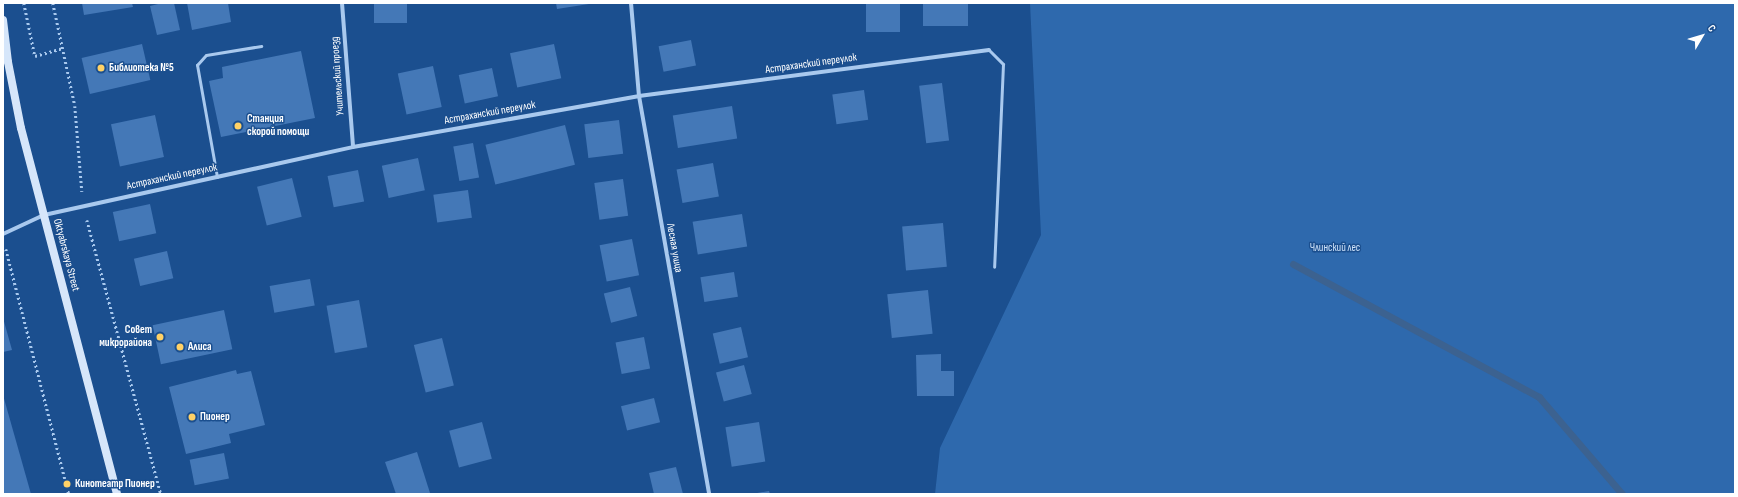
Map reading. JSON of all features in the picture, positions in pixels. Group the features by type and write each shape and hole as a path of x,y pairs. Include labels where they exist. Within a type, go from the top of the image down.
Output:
{"main road":[{"name":"Oktyabrskaya Street","path":"3,20 8,62 21,128 117,494"}],"street":[{"name":"Учительский проезд","path":"342,3 353,147"},
{"name":"Лесная улица","path":"631,3 639,96 709,494"},
{"name":"Астраханский переулок","path":"3,234 44,215 353,147 639,96 989,50"}],"lane":[{"path":"217,177 197,65 206,55 261,46"},
{"path":"989,50 1003,64 994,267"}],"path":[{"path":"24,3 35,56 62,48"},
{"path":"53,3 75,106 84,206 161,494"},
{"path":"4,242 13,284 69,494"}],"green space":[{"name":"Члинский лес","path":"1030,3 1735,3 1735,494 935,494 940,448 1041,235"}],"building":[{"path":"82,3 132,3 133,7 84,15"},
{"path":"162,3 174,3 180,30 157,35 150,6"},
{"path":"187,3 228,3 231,22 192,30"},
{"path":"374,3 407,3 407,23 374,23"},
{"path":"556,3 589,3 589,4 557,9"},
{"path":"866,3 900,3 900,32 866,32"},
{"path":"923,3 968,3 968,26 923,26"},
{"path":"691,40 696,66 664,72 659,46"},
{"name":"Библиотека №5","path":"142,44 150,80 90,94 82,58"},
{"path":"554,44 561,78 517,88 510,53"},
{"path":"301,51 315,118 221,137 209,81 223,78 222,67"},
{"path":"433,66 442,107 407,115 398,73"},
{"path":"492,68 498,96 465,103 459,75"},
{"path":"942,83 949,141 926,143 919,86"},
{"path":"864,90 868,120 836,124 832,94"},
{"path":"732,106 737,139 678,148 673,115"},
{"path":"155,115 164,157 120,166 111,124"},
{"path":"619,120 623,154 588,158 584,124"},
{"path":"565,125 575,165 495,185 485,145"},
{"path":"473,143 479,177 459,181 453,146"},
{"path":"418,158 425,190 389,198 382,166"},
{"path":"713,163 719,196 682,203 677,169"},
{"path":"358,170 364,201 334,207 328,176"},
{"path":"292,178 302,217 267,226 257,187"},
{"path":"623,179 628,216 599,220 594,183"},
{"path":"468,190 472,218 437,223 433,195"},
{"path":"150,204 156,233 119,241 113,212"},
{"path":"742,214 747,247 698,254 693,222"},
{"path":"943,223 947,267 906,270 902,227"},
{"path":"632,239 639,275 607,282 600,245"},
{"path":"167,251 173,278 140,286 134,259"},
{"path":"734,272 738,297 704,302 700,277"},
{"path":"310,279 315,306 274,313 270,286"},
{"path":"630,287 637,316 611,323 604,294"},
{"path":"928,290 933,334 892,338 887,294"},
{"path":"359,300 367,347 335,353 327,306"},
{"path":"224,310 232,349 161,364 153,325"},
{"path":"3,318 12,350 3,352"},
{"path":"741,327 748,357 720,364 713,334"},
{"path":"644,337 650,368 622,374 616,343"},
{"path":"442,338 454,386 426,393 414,345"},
{"path":"941,354 941,371 954,371 954,396 917,396 916,355"},
{"path":"744,365 752,394 724,401 716,373"},
{"path":"236,370 237,374 251,371 265,425 229,434 231,443 186,454 169,387"},
{"path":"3,395 31,494 3,494"},
{"path":"654,398 660,422 627,430 621,406"},
{"path":"482,422 492,459 459,468 449,431"},
{"path":"759,422 765,462 732,467 725,427"},
{"path":"417,452 430,493 396,494 385,462"},
{"path":"224,453 229,479 195,485 190,460"},
{"path":"676,467 683,494 654,494 649,473"},
{"path":"769,491 770,494 757,494 757,493"}],"waterway":[{"path":"1293,264 1539,397 1622,494"}],"place":[{"name":"Библиотека №5","path":"101,68"},
{"name":"Станция скорой помощи","path":"238,126"},
{"name":"Совет микрорайона","path":"160,337"},
{"name":"Алиса","path":"180,347"},
{"name":"Пионер","path":"192,417"},
{"name":"Кинотеатр Пионер","path":"67,484"}]}
